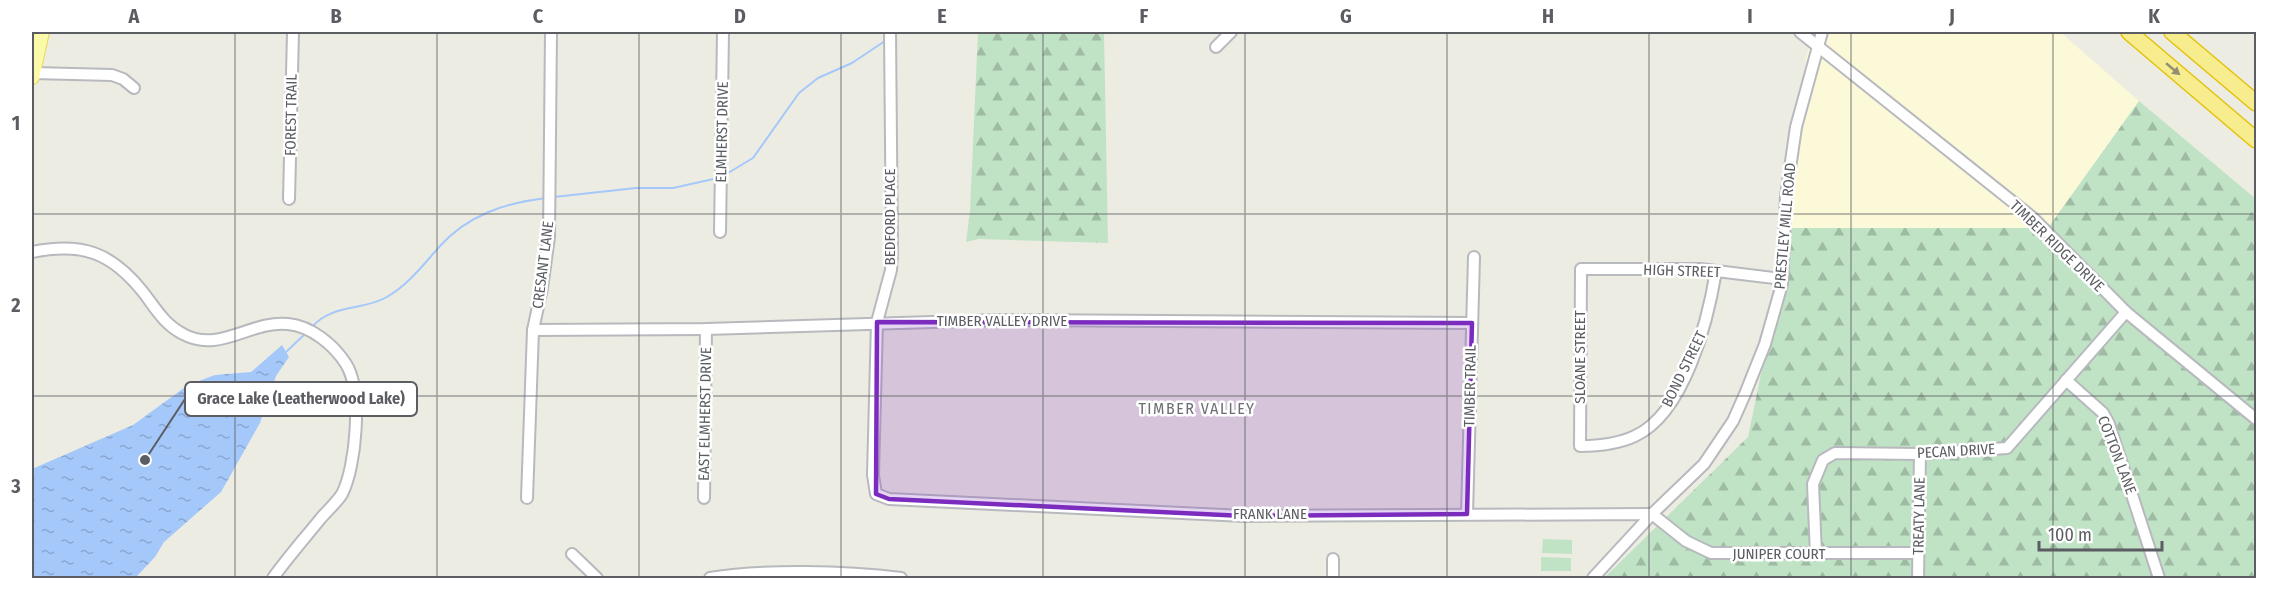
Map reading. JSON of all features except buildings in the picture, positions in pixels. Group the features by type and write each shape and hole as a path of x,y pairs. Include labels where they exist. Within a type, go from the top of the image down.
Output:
{"highway":[{"path":"2128,32 2256,140"},
{"path":"2172,32 2256,103"}],"main road":[{"path":"32,75 42,32"}],"street":[{"name":"FOREST TRAIL","path":"289,200 292,32"},
{"name":"CRESANT LANE","path":"527,498 533,330 549,237 552,32"},
{"name":"ELMHERST DRIVE","path":"720,232 723,32"},
{"name":"BEDFORD PLACE","path":"889,499 876,494 873,475 877,322 891,270 892,252 890,32"},
{"path":"1216,47 1231,32"},
{"name":"TIMBER RIDGE DRIVE","path":"1800,32 2033,218 2126,312 2256,419"},
{"name":"PRESTLEY MILL ROAD","path":"1593,579 1652,514 1704,464 1734,421 1765,344 1782,279 1786,196 1796,127 1822,32"},
{"path":"32,75 112,75 123,79 134,88"},
{"path":"32,252 70,248 86,250 112,261 123,269 167,324 197,341 218,340 268,324 290,324 307,329 327,342 347,365 354,407 353,457 348,478 341,495 273,579"},
{"name":"TIMBER TRAIL","path":"1467,514 1474,257"},
{"name":"HIGH STREET","path":"1581,269 1716,271 1782,279"},
{"name":"SLOANE STREET","path":"1580,446 1581,269"},
{"name":"BOND STREET","path":"1580,446 1599,446 1635,436 1659,418 1675,393 1703,334 1716,271"},
{"name":"PECAN DRIVE","path":"1816,555 1813,484 1823,460 1835,453 1920,454 2007,448 2126,312"},
{"name":"TIMBER VALLEY DRIVE","path":"533,330 706,329 997,320 1472,323"},
{"name":"EAST ELMHERST DRIVE","path":"704,498 706,329"},
{"name":"COTTON LANE","path":"2066,380 2103,412 2109,424 2160,579"},
{"name":"TREATY LANE","path":"1918,579 1920,454"},
{"name":"FRANK LANE","path":"889,499 1244,516 1652,514"},
{"name":"JUNIPER COURT","path":"1652,514 1686,541 1711,553 1816,555 1918,553"},
{"path":"572,554 597,579"},
{"path":"1333,560 1334,579"},
{"path":"710,579 736,574 788,576 871,574 901,579"}],"highlighted area":[{"path":"877,322 1472,323 1467,514 1244,516 889,499 876,494"}],"shaded area":[{"path":"1814,32 2060,32 2139,101 2048,228 1791,228 1806,58"}],"green space":[{"path":"978,32 1104,32 1108,243 979,239 966,242 970,211"},
{"path":"2139,101 2256,199 2256,578 1604,578 1748,437 1791,228 2048,228"},
{"path":"1543,539 1572,540 1572,554 1542,553"},
{"path":"1541,557 1571,558 1571,571 1541,571"}],"water":[{"path":"282,345 289,357 276,376 260,423 221,492 164,542 155,557 137,576 134,578 32,578 32,469 133,425 188,385 215,375 251,372"}],"waterway":[{"path":"723,176 753,158 799,93 818,78 852,63 885,41"},
{"path":"554,197 636,188 673,188 718,178"},
{"path":"312,327 338,311 368,304 395,292 451,235 475,219 502,207 546,198"},
{"path":"286,352 306,333"}],"place":[{"name":"Grace Lake (Leatherwood Lake)","path":"145,460"}],"district":[{"name":"TIMBER VALLEY","path":"1197,408"}]}
